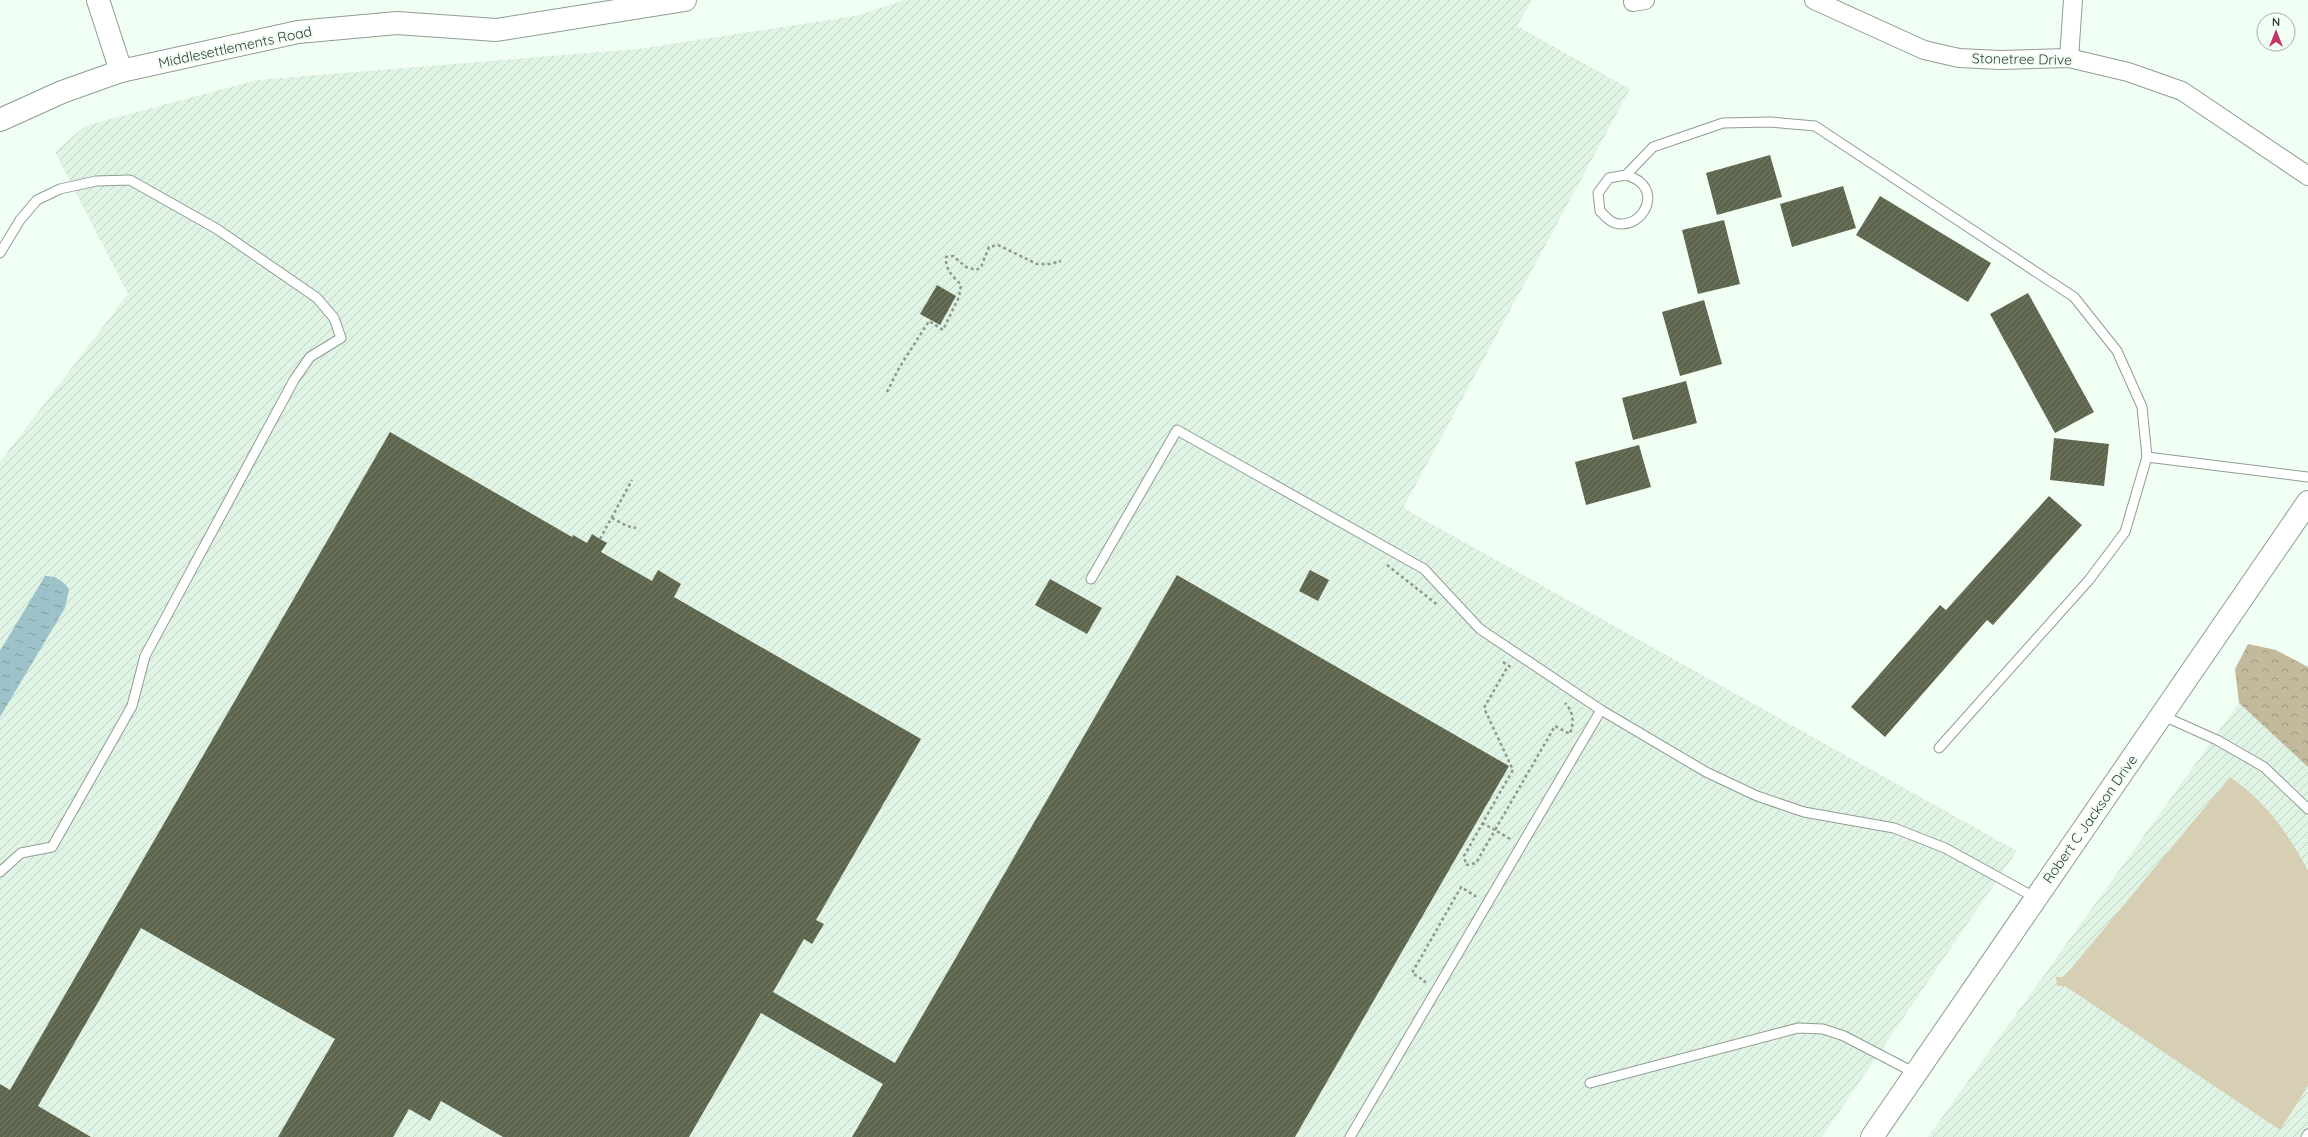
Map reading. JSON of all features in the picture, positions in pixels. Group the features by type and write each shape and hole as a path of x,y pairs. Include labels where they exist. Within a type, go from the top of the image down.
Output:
{"street":[{"path":"98,0 121,71"},
{"name":"Middlesettlements Road","path":"0,120 62,92 121,71 298,32 397,23 496,30 685,0"},
{"name":"Stonetree Drive","path":"1814,0 1924,50 1959,58 2000,60 2069,58 2128,72 2182,91 2308,176"},
{"path":"2069,58 2073,0"},
{"name":"Robert C Jackson Drive","path":"1872,1137 2308,502"}],"lane":[{"path":"1626,175 1641,182 1648,197 1644,213 1635,220 1631,223 1614,223 1600,211 1598,193 1609,178 1626,175 1652,147 1723,123 1770,122 1815,126 2074,297 2117,351 2142,407 2147,457 2125,532 2089,580 1938,748"},
{"path":"0,253 20,220 37,200 60,189 81,184 96,181 130,180 217,229 318,298 334,318 342,338 310,357 294,380 145,656 132,706 52,847 21,853 0,872"},
{"path":"1092,579 1177,430 1424,569 1480,629 1601,710 1706,772 1757,796 1804,812 1894,828 1952,852 2036,898"},
{"path":"2147,457 2308,477"},
{"path":"1350,1137 1601,710"},
{"path":"2162,715 2217,740 2264,767 2308,808"},
{"path":"1590,1083 1798,1028 1823,1029 1844,1036 1915,1073"}],"path":[{"path":"887,392 899,368 929,322 943,330 955,307 961,285 950,274 945,265 946,257 952,256 966,267 976,270 981,267 989,247 998,245 1037,264 1050,264 1060,261"},
{"path":"600,539 632,480"},
{"path":"612,518 628,526 636,528"},
{"path":"1385,563 1444,610"},
{"path":"1501,660 1515,670"},
{"path":"1508,666 1484,708 1513,770 1464,856 1466,864 1476,863 1555,726 1570,734 1573,724 1572,712 1561,698"},
{"path":"1482,823 1510,838 1507,844"},
{"path":"1421,987 1425,981 1412,972 1461,887 1475,896 1479,890"}],"shaded area":[{"path":"905,0 1532,0 1517,26 1630,89 1403,508 2017,851 1822,1137 0,1137 0,462 128,294 55,152 85,126 257,80 638,49 855,16"},
{"path":"2239,703 2308,767 2308,1137 1928,1137"},
{"path":"2230,777 2243,786 2275,819 2293,844 2308,871 2308,1086 2280,1130 2065,986 2057,986 2056,977 2064,977"}],"green space":[{"path":"2248,644 2276,650 2308,667 2308,767 2239,703 2235,669"}],"water":[{"path":"45,576 58,579 69,589 65,608 0,717 0,651"}],"building":[{"path":"1770,155 1782,197 1717,215 1706,173"},
{"path":"1843,186 1856,228 1792,247 1780,204"},
{"path":"1880,196 1991,263 1968,302 1856,235"},
{"path":"1724,220 1740,284 1698,294 1682,230"},
{"path":"937,285 956,296 940,325 920,314"},
{"path":"2028,293 2094,412 2055,433 1990,314"},
{"path":"1704,300 1722,364 1680,376 1662,312"},
{"path":"1686,381 1697,423 1633,440 1622,398"},
{"path":"390,432 572,537 573,535 587,543 592,534 607,543 601,552 652,581 658,570 681,584 674,597 921,739 816,920 824,924 812,944 804,939 773,992 895,1063 1177,575 1509,766 1295,1137 852,1137 883,1084 761,1013 689,1137 503,1137 441,1101 430,1121 409,1109 393,1137 278,1137 335,1039 141,928 38,1106 91,1137 0,1137 0,1084 10,1090"},
{"path":"2054,438 2109,444 2104,486 2050,480"},
{"path":"1639,445 1651,487 1586,505 1575,462"},
{"path":"2049,496 2082,525 1993,625 1987,620 1885,737 1851,707 1940,605 1946,610"},
{"path":"1310,570 1329,580 1318,601 1299,591"},
{"path":"1050,579 1102,608 1087,634 1035,605"}]}
